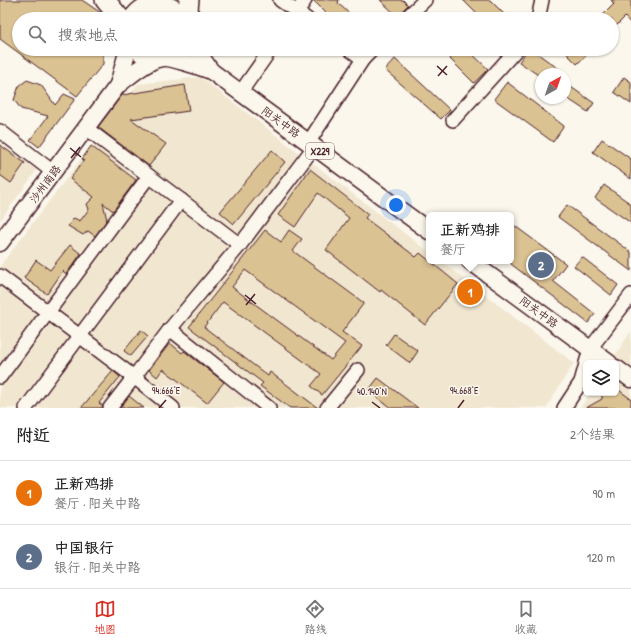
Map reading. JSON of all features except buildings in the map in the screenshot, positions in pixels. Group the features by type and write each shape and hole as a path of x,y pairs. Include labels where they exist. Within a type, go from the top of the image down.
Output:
{"highway":[{"path":"105,0 115,12"},
{"path":"188,12 189,0"},
{"path":"144,6 168,4 178,12"},
{"path":"149,56 160,58 166,56"}],"main road":[{"path":"118,85 126,56"},
{"name":"X229","path":"201,56 211,71"},
{"path":"118,85 140,69 160,58"},
{"name":"X229","path":"160,58 191,64 211,71"},
{"name":"阳关中路","path":"211,71 426,229"},
{"name":"沙州南路","path":"0,243 118,85"},
{"name":"阳关中路","path":"474,264 588,359"},
{"path":"619,370 631,380"}],"street":[{"path":"280,0 293,12"},
{"path":"301,12 305,0"},
{"path":"412,12 425,0"},
{"path":"539,12 542,0"},
{"path":"240,92 266,56"},
{"path":"110,408 170,329 240,245 311,145 363,58 360,56"},
{"path":"453,120 511,56"},
{"path":"86,128 240,245"},
{"path":"0,131 53,172"},
{"path":"0,377 149,176"},
{"path":"26,408 181,200"},
{"path":"0,276 173,408"},
{"path":"564,408 581,382 588,359 631,295"},
{"path":"170,329 269,408"},
{"path":"327,408 358,370"}],"shaded area":[{"path":"200,77 426,250 426,264 445,264 574,363 546,408 0,408 0,266 138,84"},
{"path":"0,143 37,170 0,221"},
{"path":"631,331 631,408 580,408 588,396 619,396 619,360 612,360"}],"place":[{"name":"中国银行","path":"541,265"},
{"name":"正新鸡排","path":"470,292"}]}
